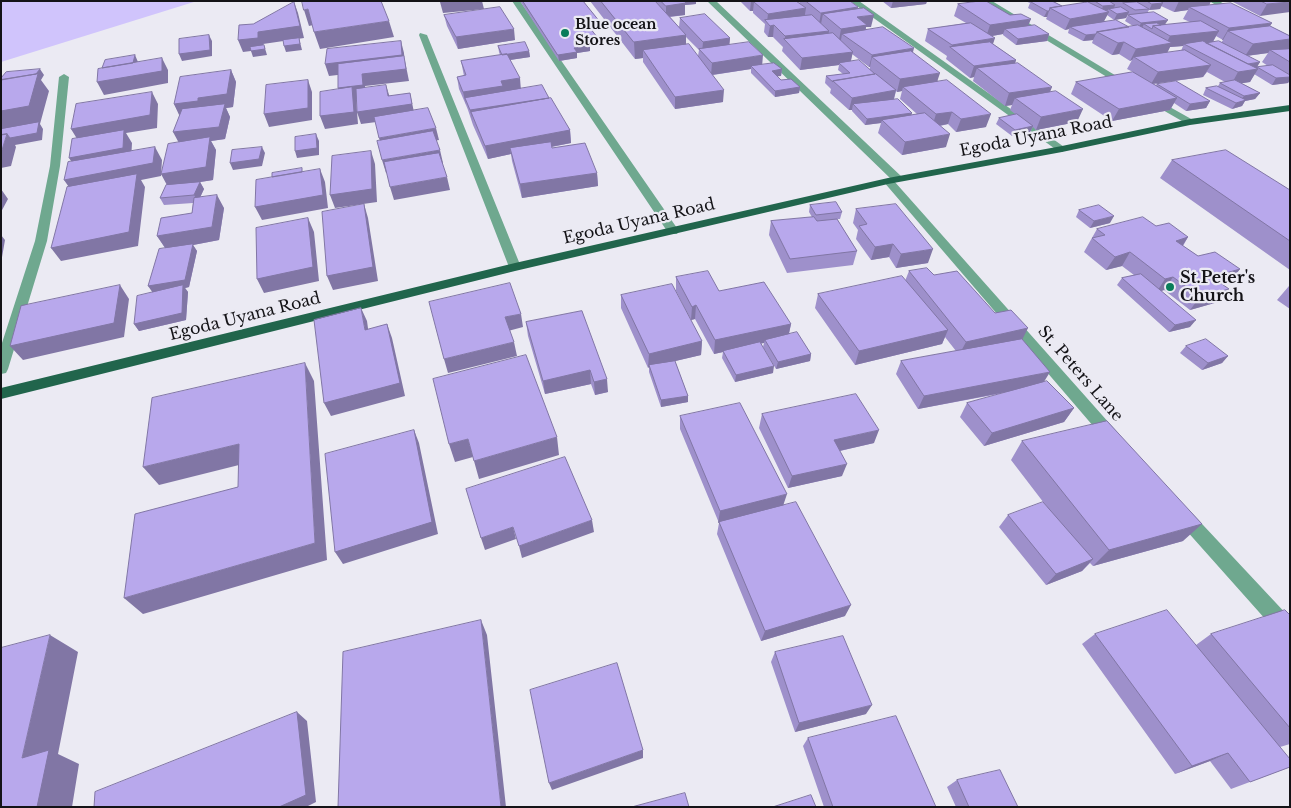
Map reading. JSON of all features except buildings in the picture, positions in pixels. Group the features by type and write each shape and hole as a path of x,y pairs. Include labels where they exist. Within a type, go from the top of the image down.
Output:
{"main road":[{"name":"Egoda Uyana Road","path":"1,394 515,267 893,180 1062,149 1190,122 1290,108"}],"street":[{"path":"516,1 673,231"},
{"name":"St. Peters Lane","path":"711,1 893,180 1125,452"},
{"path":"854,1 1062,149"},
{"path":"986,1 1139,92"},
{"path":"1213,1 1247,19"},
{"path":"423,35 515,267"},
{"path":"1,369 41,241 55,166 64,77"},
{"path":"1147,97 1190,122"},
{"path":"1171,503 1290,632"}],"shaded area":[{"path":"1,1 197,1 1,62"}],"place":[{"name":"Blue ocean Stores","path":"565,33"},
{"name":"St.Peter's Church","path":"1170,287"}]}
